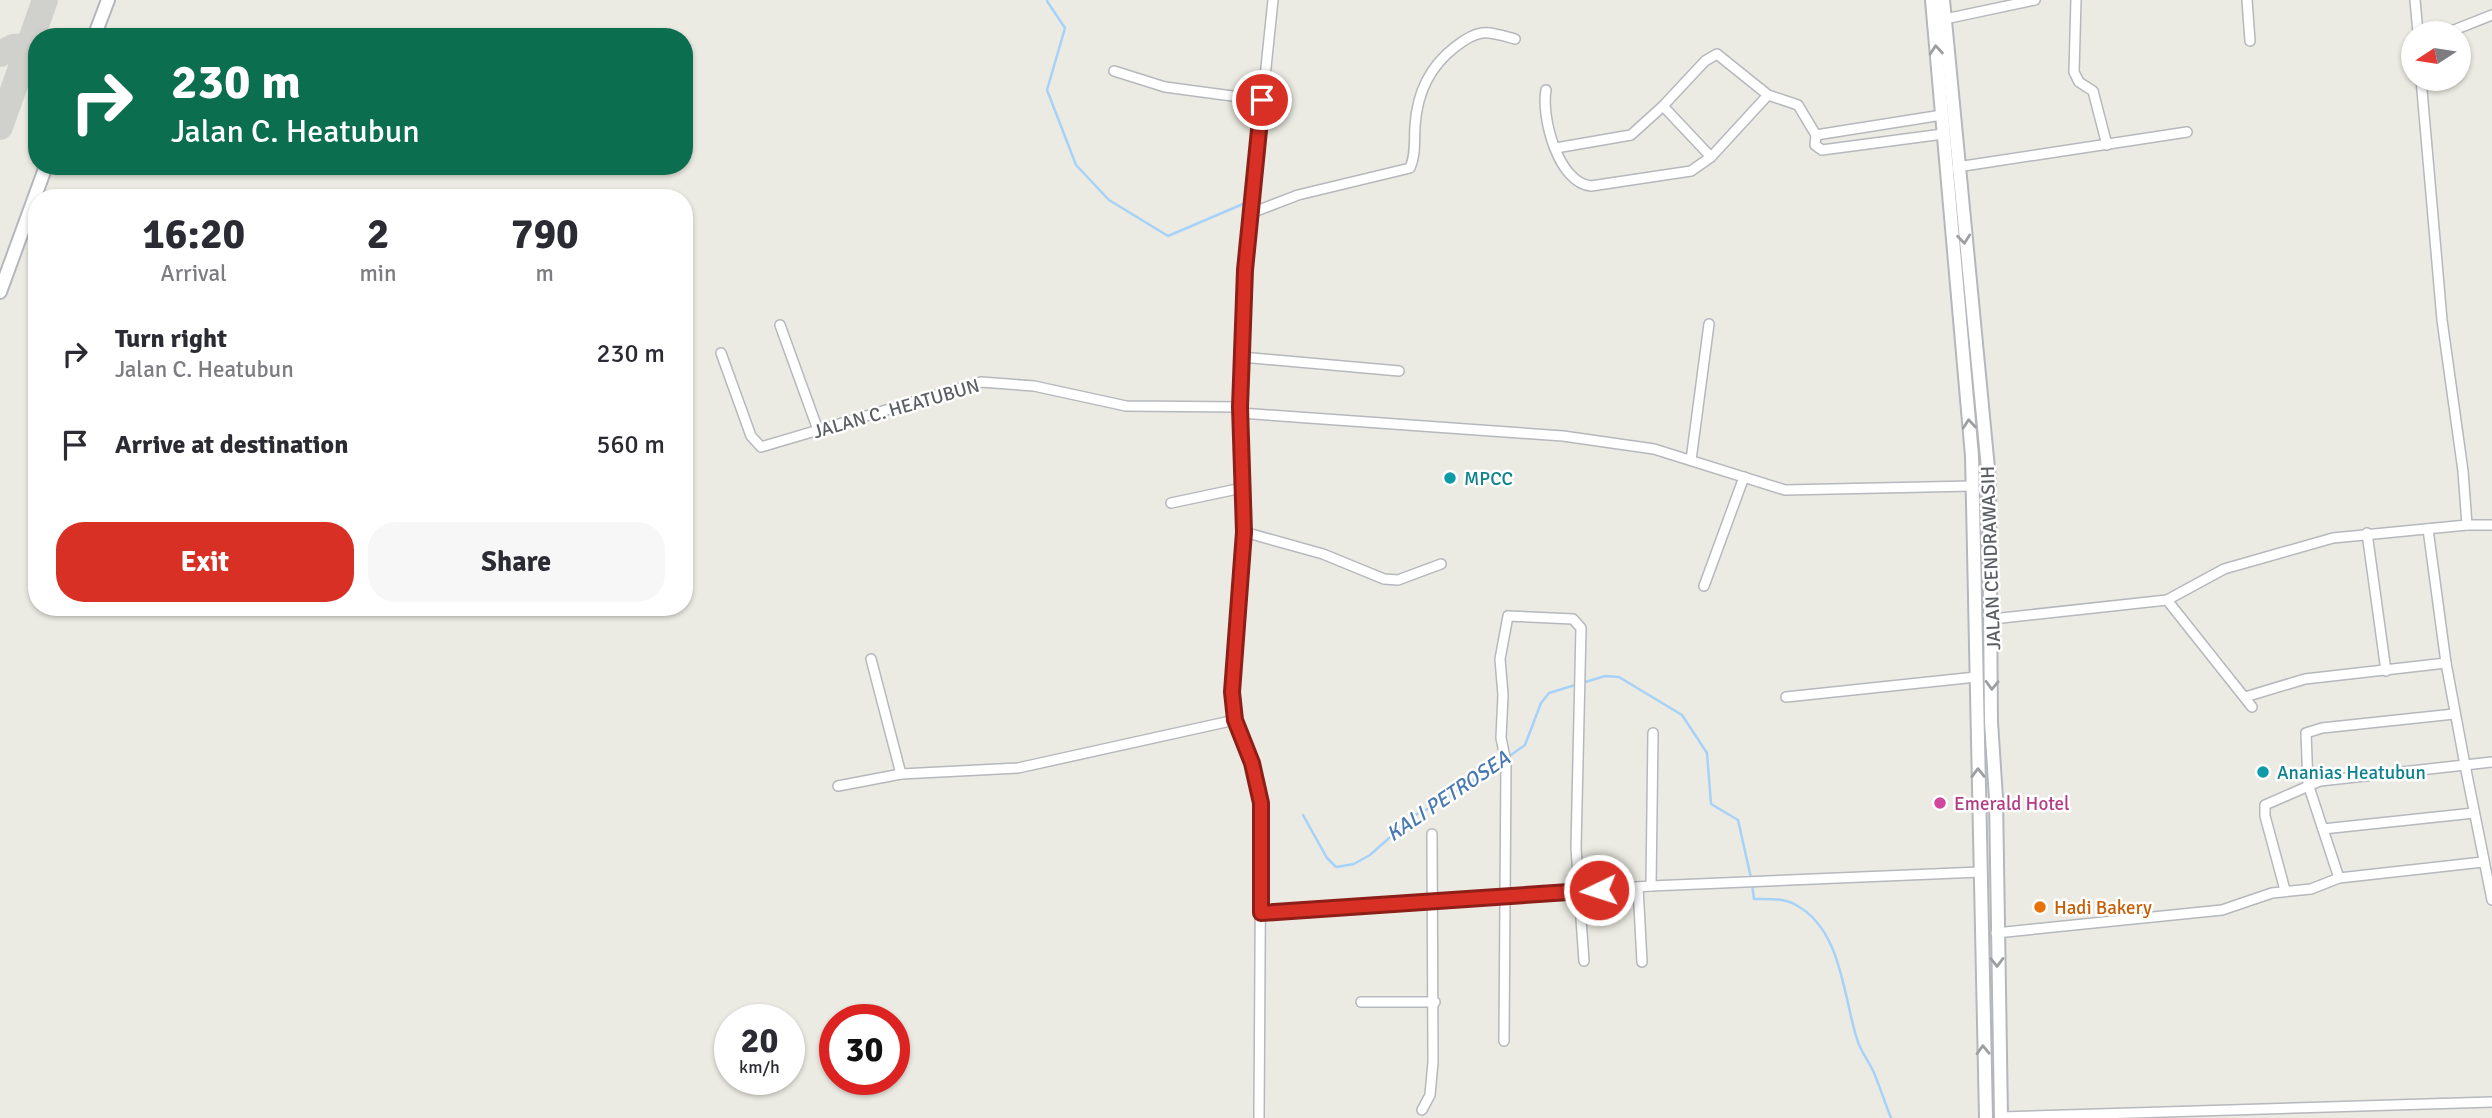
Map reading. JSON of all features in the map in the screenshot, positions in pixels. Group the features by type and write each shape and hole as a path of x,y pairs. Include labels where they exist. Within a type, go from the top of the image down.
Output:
{"main road":[{"path":"97,28 108,0"},
{"name":"JALAN CENDRAWASIH","path":"1932,0 1972,486 1986,1118"},
{"name":"JALAN CENDRAWASIH","path":"1943,0 1989,479 2001,1117"},
{"path":"0,292 28,215"}],"street":[{"path":"1259,1118 1261,803 1252,763 1235,720 1233,661 1244,532 1241,357 1251,213 1273,0"},
{"path":"1945,19 2035,0"},
{"path":"2076,0 2074,72 2080,82 2093,91 2108,145"},
{"path":"2246,0 2250,41"},
{"path":"2415,0 2417,21"},
{"path":"2471,23 2492,15"},
{"path":"1251,213 1298,195 1410,168 1415,155 1415,124 1424,82 1433,68 1472,34 1492,33 1515,39"},
{"path":"1556,148 1631,135 1715,54 1729,61 1768,95 1798,105 1816,135 1815,145 1822,150 1943,134"},
{"path":"1114,71 1165,87 1262,100"},
{"path":"1546,90 1544,117 1556,148 1570,172 1586,186 1696,170 1768,95"},
{"path":"2422,91 2442,320 2467,525"},
{"path":"1663,106 1711,157"},
{"path":"1816,135 1942,115"},
{"path":"1957,167 2187,132"},
{"path":"1691,460 1709,324"},
{"path":"780,326 818,430"},
{"name":"JALAN C. HEATUBUN","path":"721,353 751,436 761,447 972,383 988,381 1034,386 1126,406 1240,410 1563,436 1654,449 1784,490 1972,486"},
{"path":"1241,357 1399,371"},
{"path":"1704,586 1744,477"},
{"path":"1171,503 1242,488"},
{"path":"1992,619 2167,600 2235,565 2333,538 2467,525 2492,526"},
{"path":"2428,529 2454,714 2492,900"},
{"path":"1244,532 1323,554 1384,579 1398,579 1441,564"},
{"path":"2367,533 2386,671"},
{"path":"2167,600 2252,707"},
{"path":"1504,1041 1506,762 1501,738 1503,695 1500,653 1508,616 1573,619 1580,628 1578,891 1584,961"},
{"path":"871,659 901,774"},
{"path":"2245,697 2305,679 2446,663"},
{"path":"1786,696 1976,677"},
{"path":"2339,878 2308,784 2305,741 2308,731 2454,714"},
{"path":"838,786 901,774 1018,768 1235,720"},
{"path":"1651,886 1653,733"},
{"path":"2285,890 2264,806 2308,784 2492,762"},
{"path":"2323,829 2474,813"},
{"path":"1422,1110 1432,1085 1435,1002 1432,834"},
{"path":"1996,933 2222,910 2285,890 2311,889 2339,878 2483,862"},
{"path":"1261,913 1651,886 1980,872"},
{"path":"1638,887 1642,962"},
{"path":"1361,1002 1435,1002"},
{"path":"2001,1117 2210,1108 2306,1110 2492,1102"}],"waterway":[{"path":"1047,1 1065,28 1047,90 1076,165 1109,200 1168,236 1243,204"},
{"name":"KALI PETROSEA","path":"1508,757 1525,745 1541,703 1549,693 1605,676 1619,677 1682,715 1707,753 1711,804 1738,820 1751,878"},
{"name":"KALI PETROSEA","path":"1303,815 1327,858 1336,867 1354,864 1370,855 1415,815 1436,805 1502,761"},
{"name":"KALI PETROSEA","path":"1752,885 1754,899 1776,899 1796,905 1811,916 1823,930 1839,965 1858,1043 1874,1073 1891,1118"}],"taxiway":[{"path":"35,28 45,0"},
{"path":"0,54 13,47 28,46"},
{"path":"0,127 28,48"}],"place":[{"name":"MPCC","path":"1450,478"},
{"name":"Ananias Heatubun","path":"2263,772"},
{"name":"Emerald Hotel","path":"1940,803"},
{"name":"Hadi Bakery","path":"2040,907"}],"route":[{"path":"1262,100 1245,270 1240,407 1244,532 1232,692 1235,720 1252,763 1261,803 1261,913 1434,899 1599,890"}]}
